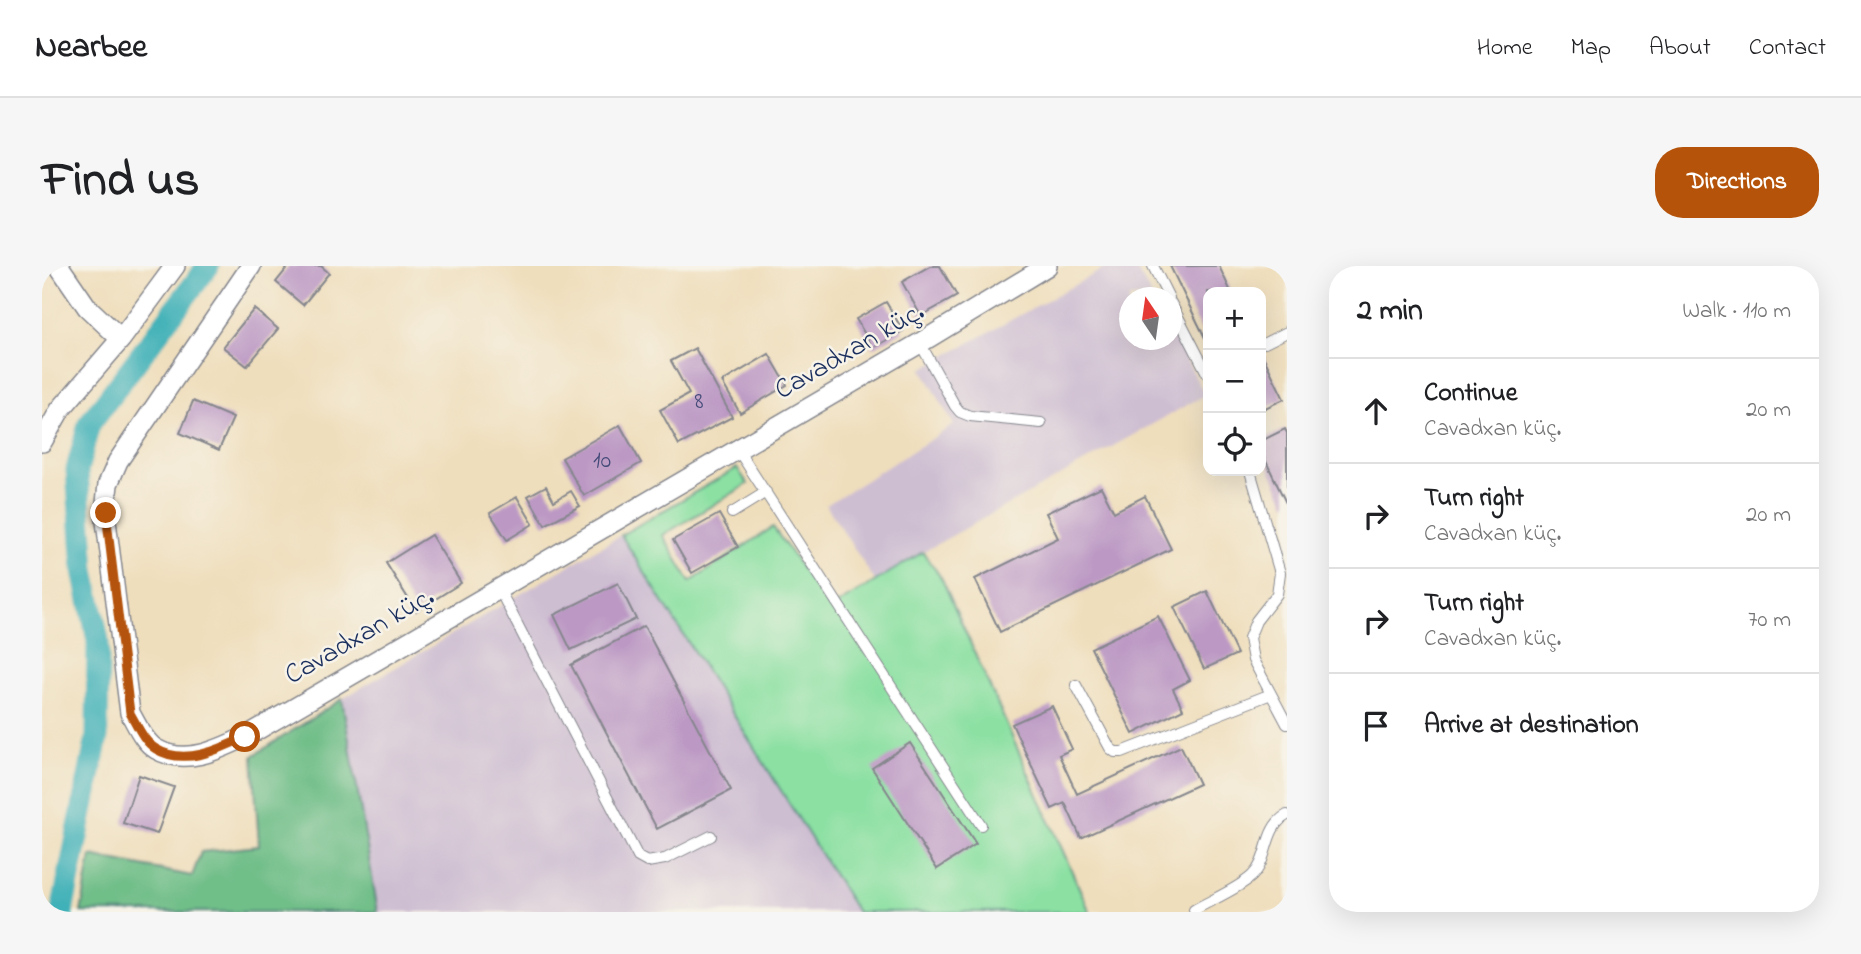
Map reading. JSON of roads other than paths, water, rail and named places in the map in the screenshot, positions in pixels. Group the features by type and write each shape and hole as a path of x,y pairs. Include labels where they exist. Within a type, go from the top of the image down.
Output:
{"street":[{"path":"59,266 87,307 121,340"},
{"path":"42,442 60,410 121,340 175,266"},
{"name":"Cavadxan küç.","path":"251,266 118,461 108,484 106,513 130,713 142,735 156,749 184,757 215,751 245,737 738,450 1047,266"}],"lane":[{"path":"1153,266 1164,287"},
{"path":"1182,324 1203,365"},
{"path":"1266,342 1287,332"},
{"path":"920,343 960,412 970,416 1041,423"},
{"path":"738,450 981,825"},
{"path":"1251,476 1280,573 1277,594 1256,621 1248,638 1253,660 1287,724"},
{"path":"732,513 766,492"},
{"path":"499,589 638,857 647,862 665,859 710,836"},
{"path":"1076,685 1110,748 1115,752 1122,752 1271,694"},
{"path":"1194,910 1251,877 1258,869 1275,824 1287,815"}],"waterway":[{"path":"62,912 97,737 98,641 84,570 77,470 89,424 208,266"}]}
